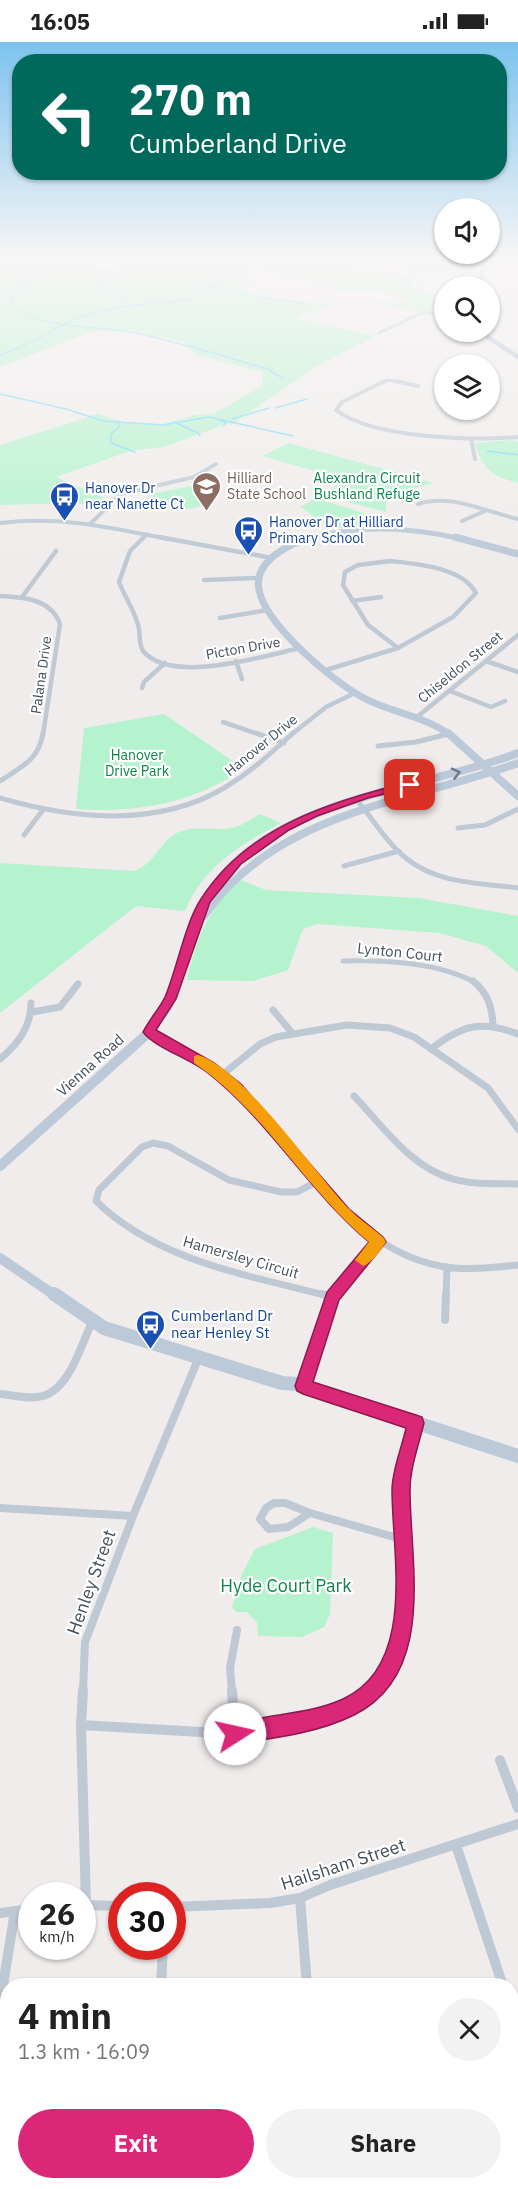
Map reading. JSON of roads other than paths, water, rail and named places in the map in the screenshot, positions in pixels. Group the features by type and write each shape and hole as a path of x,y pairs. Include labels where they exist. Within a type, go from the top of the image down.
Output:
{"street":[{"path":"418,386 390,379 336,407 338,413 357,422 384,428 471,440 518,437"},
{"path":"471,440 475,459"},
{"path":"91,523 112,500 121,494 194,477 216,464"},
{"path":"418,504 426,500 440,499 518,519"},
{"path":"462,521 474,518 484,511"},
{"path":"0,523 50,519 91,523 272,558"},
{"path":"518,547 515,553 429,531 372,528 312,537 282,550 272,558 258,578 258,589 268,610 300,648 326,670 355,693 437,726 518,796"},
{"name":"Picton Drive","path":"147,534 130,551 119,582 139,628 143,651 165,663 196,667 300,648"},
{"path":"22,597 56,551"},
{"path":"326,670 398,648 430,632 472,601 476,593 475,588 466,581 411,564 376,561 351,568 342,577 343,585 352,601 368,625 398,648"},
{"path":"204,580 258,578"},
{"name":"Palana Drive","path":"0,596 22,597 53,610 60,624 40,748 30,761 0,781"},
{"path":"352,601 381,597"},
{"path":"220,618 268,610"},
{"name":"Chiseldon Street","path":"417,717 515,640 518,635"},
{"path":"236,661 242,679"},
{"path":"486,661 518,672"},
{"path":"142,688 144,682 165,663"},
{"path":"450,691 491,707 505,701"},
{"name":"Hanover Drive","path":"0,798 42,811 116,815 150,812 189,802 236,782 324,709 355,693"},
{"path":"223,722 284,743"},
{"path":"378,746 416,742 448,734"},
{"name":"Vienna Road","path":"1,1164 149,1032 170,999 193,937 196,920 211,892 242,857 285,828 359,803 484,766 518,753"},
{"name":"Vienna Road","path":"359,803 492,773 518,763"},
{"path":"359,803 399,851 418,867 432,873 518,888"},
{"path":"458,828 485,825 518,809"},
{"path":"24,834 42,811"},
{"path":"344,866 399,851"},
{"name":"Lynton Court","path":"343,961 357,960 436,968 460,975 480,986 489,996 494,1008 493,1025"},
{"path":"32,1012 60,1007 78,984"},
{"path":"0,1059 20,1039 29,1024 32,1012 31,1003"},
{"path":"273,1010 293,1034"},
{"path":"222,1076 260,1044 276,1037 347,1025 366,1024 390,1028 414,1037 488,1088 518,1129"},
{"path":"431,1049 452,1032 465,1027 493,1025 518,1034"},
{"path":"149,1032 222,1076 254,1107 355,1224 378,1242 416,1259 447,1267 479,1269 518,1265"},
{"path":"354,1096 423,1165 443,1176 463,1181 518,1184"},
{"name":"Hamersley Circuit","path":"318,1181 297,1192 270,1190 229,1180 168,1146 153,1143 142,1147 99,1190 96,1201 103,1210 152,1242 182,1256 332,1297"},
{"path":"303,1386 332,1297 378,1242"},
{"path":"0,1258 92,1322 122,1334 282,1383 303,1386 518,1456"},
{"path":"445,1320 447,1267"},
{"path":"0,1394 38,1397 52,1393 62,1383 92,1322"},
{"name":"Henley Street","path":"84,1882 81,1725 85,1642 133,1516 199,1357"},
{"path":"81,1725 235,1734 295,1724 349,1707 367,1695 384,1676 401,1638 405,1608 401,1487 416,1423"},
{"path":"310,1513 278,1529 269,1529 260,1519 266,1508 274,1503 285,1503 310,1513 401,1539"},
{"path":"0,1508 133,1516"},
{"path":"235,1734 230,1668 237,1630"},
{"path":"500,1760 518,1808"},
{"name":"Hailsham Street","path":"186,1906 270,1903 300,1898 330,1885 518,1824"},
{"path":"456,1845 500,1978"},
{"path":"300,1898 306,1978"},
{"path":"4,1978 15,1911"},
{"path":"0,1912 18,1911"},
{"path":"161,1978 162,1960"}],"waterway":[{"path":"233,359 268,369 282,378"},
{"path":"0,394 66,409 103,421 163,425 209,417 218,419"},
{"path":"275,408 307,399"},
{"path":"232,419 269,408"},
{"path":"218,419 293,436"},
{"path":"218,419 226,423 223,426"},
{"path":"117,423 120,426 111,434 111,443 135,452"},
{"path":"177,423 195,432"},
{"path":"197,432 200,436"},
{"path":"487,451 518,455"}],"place":[{"name":"Hilliard State School","path":"206,512"},
{"name":"Hanover Dr near Nanette Ct","path":"64,522"},
{"name":"Hanover Dr at Hilliard Primary School","path":"248,556"},
{"name":"Cumberland Dr near Henley St","path":"150,1350"}],"park label":[{"name":"Alexandra Circuit Bushland Refuge","path":"367,486"},
{"name":"Hanover Drive Park","path":"137,764"},
{"name":"Hyde Court Park","path":"286,1585"}]}
